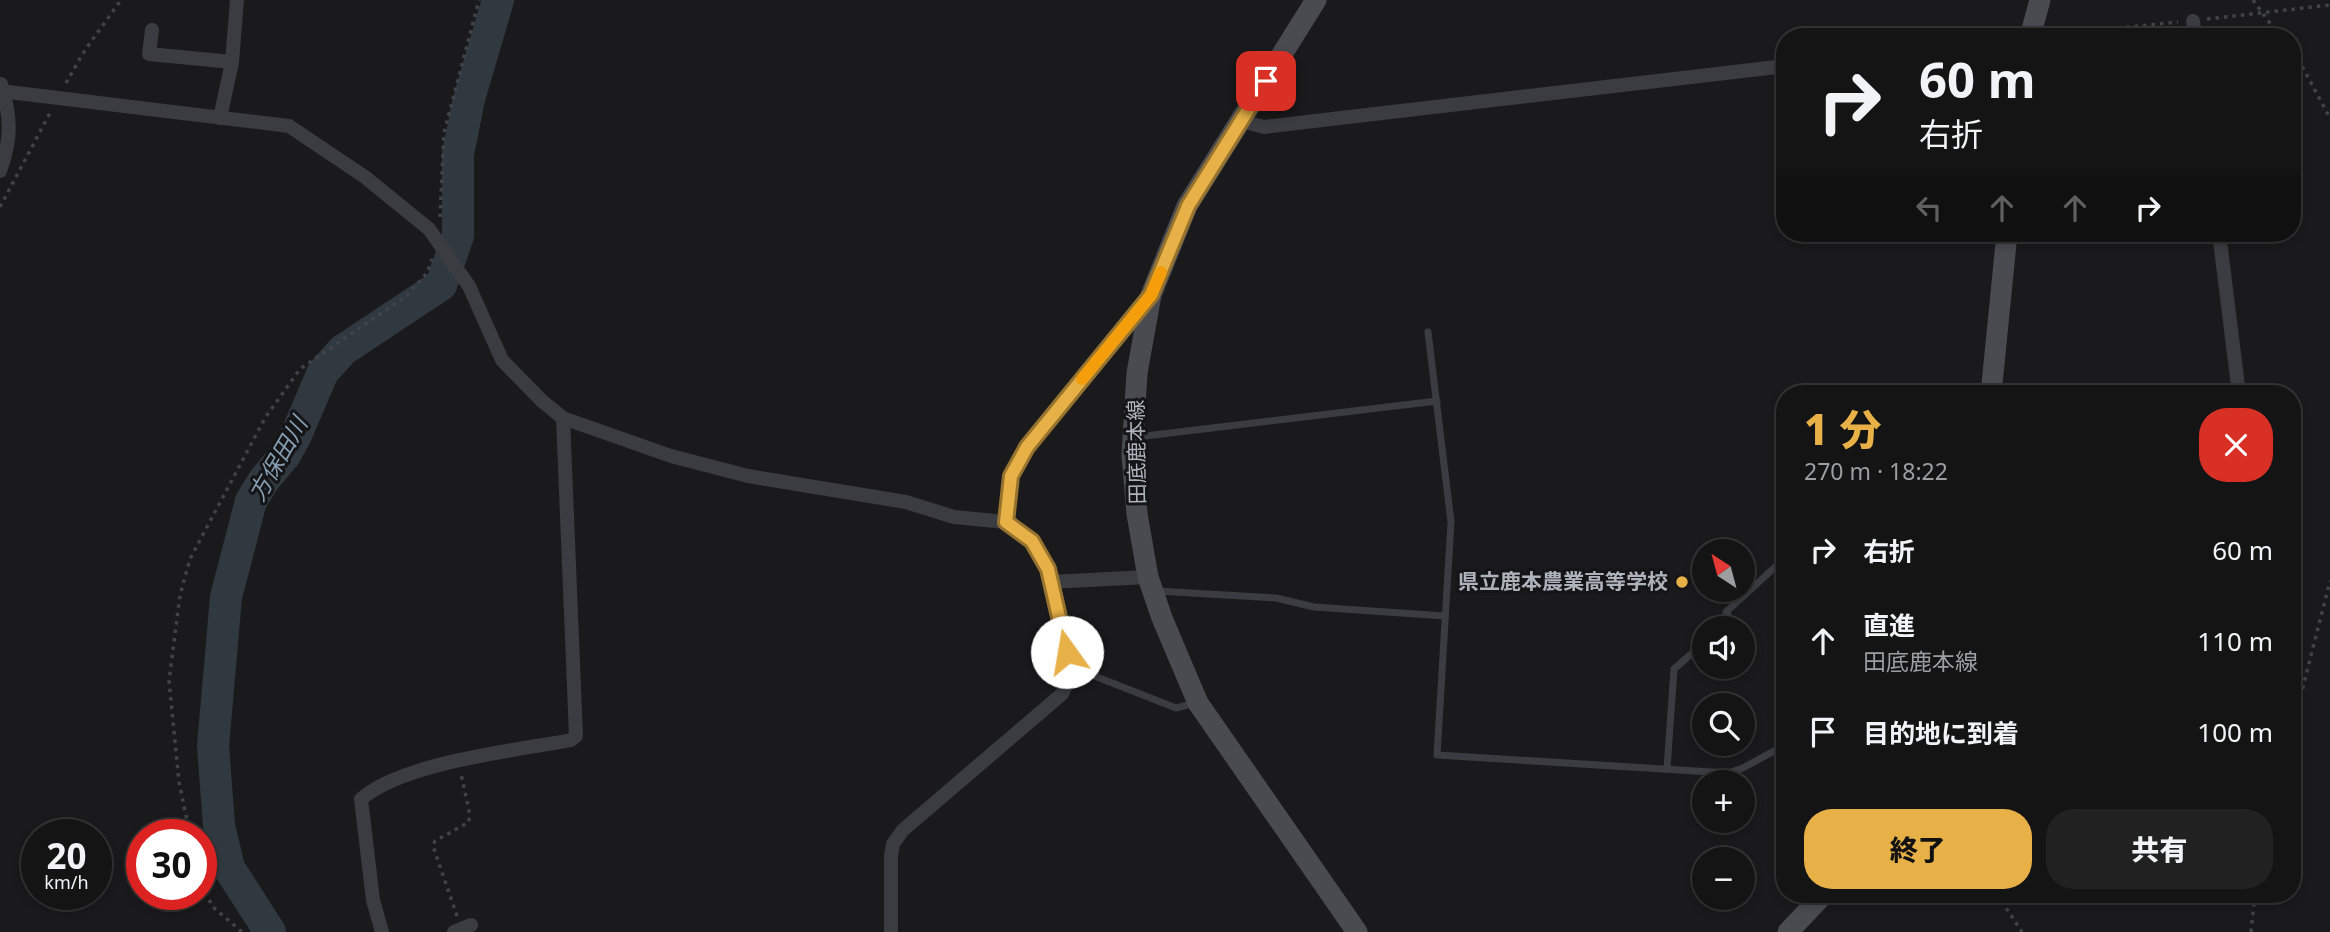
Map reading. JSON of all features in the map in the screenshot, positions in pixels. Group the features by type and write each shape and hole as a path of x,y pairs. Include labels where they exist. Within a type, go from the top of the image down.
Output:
{"main road":[{"name":"田底鹿本線","path":"1316,0 1188,206 1151,295 1137,373 1132,455 1137,514 1151,584 1162,618 1198,703 1357,932"},
{"path":"2032,28 2040,0"},
{"path":"1992,385 2006,242"},
{"path":"1788,932 1815,903"}],"street":[{"path":"220,118 232,62 237,0"},
{"path":"2193,21 2194,28"},
{"path":"152,30 149,54 232,62"},
{"path":"1241,121 1264,127 1776,67"},
{"path":"0,171 9,147 10,121 1,88 289,126 365,177 429,229 470,286 502,360 542,401 563,418 671,456 748,476 906,502 954,517 1006,522 1032,541 1048,569 1067,652 1074,668 1062,694 902,830 893,844 891,856 891,932"},
{"path":"2220,242 2238,385"},
{"path":"1006,522 1011,476 1027,447 1151,295"},
{"path":"383,932 373,900 361,799 374,788 406,775 460,761 571,740 576,736 563,418"},
{"path":"1051,582 1151,584"}],"lane":[{"path":"1428,332 1451,522 1437,755 1728,773 1776,750"},
{"path":"1133,438 1437,401"},
{"path":"1728,616 1726,612 1776,566"},
{"path":"1151,584 1276,598 1314,607 1445,616"},
{"path":"1667,769 1674,669 1692,653"},
{"path":"1074,668 1175,708 1198,703"}],"path":[{"path":"187,819 179,782 169,681 180,595 190,559 265,418 300,369 406,296 426,273 439,242 444,133 479,0"},
{"path":"2253,0 2273,28"},
{"path":"2301,65 2330,118"},
{"path":"2301,695 2330,581"},
{"path":"460,761 469,822 435,841 433,846 462,929"},
{"path":"2003,903 2022,932"},
{"path":"2251,932 2254,903"},
{"path":"216,910 242,932"}],"waterway":[{"name":"方保田川","path":"270,932 229,868 219,825 213,746 226,597 251,501 285,455 323,372 343,350 441,285 458,236 458,154 469,99 498,0"}],"slow traffic":[{"path":"1082,379 1151,295 1161,272"}],"place":[{"name":"県立鹿本農業高等学校","path":"1682,582"}],"route":[{"path":"1067,652 1048,569 1032,541 1006,522 1011,476 1027,447 1151,295 1188,206 1266,81"}]}
